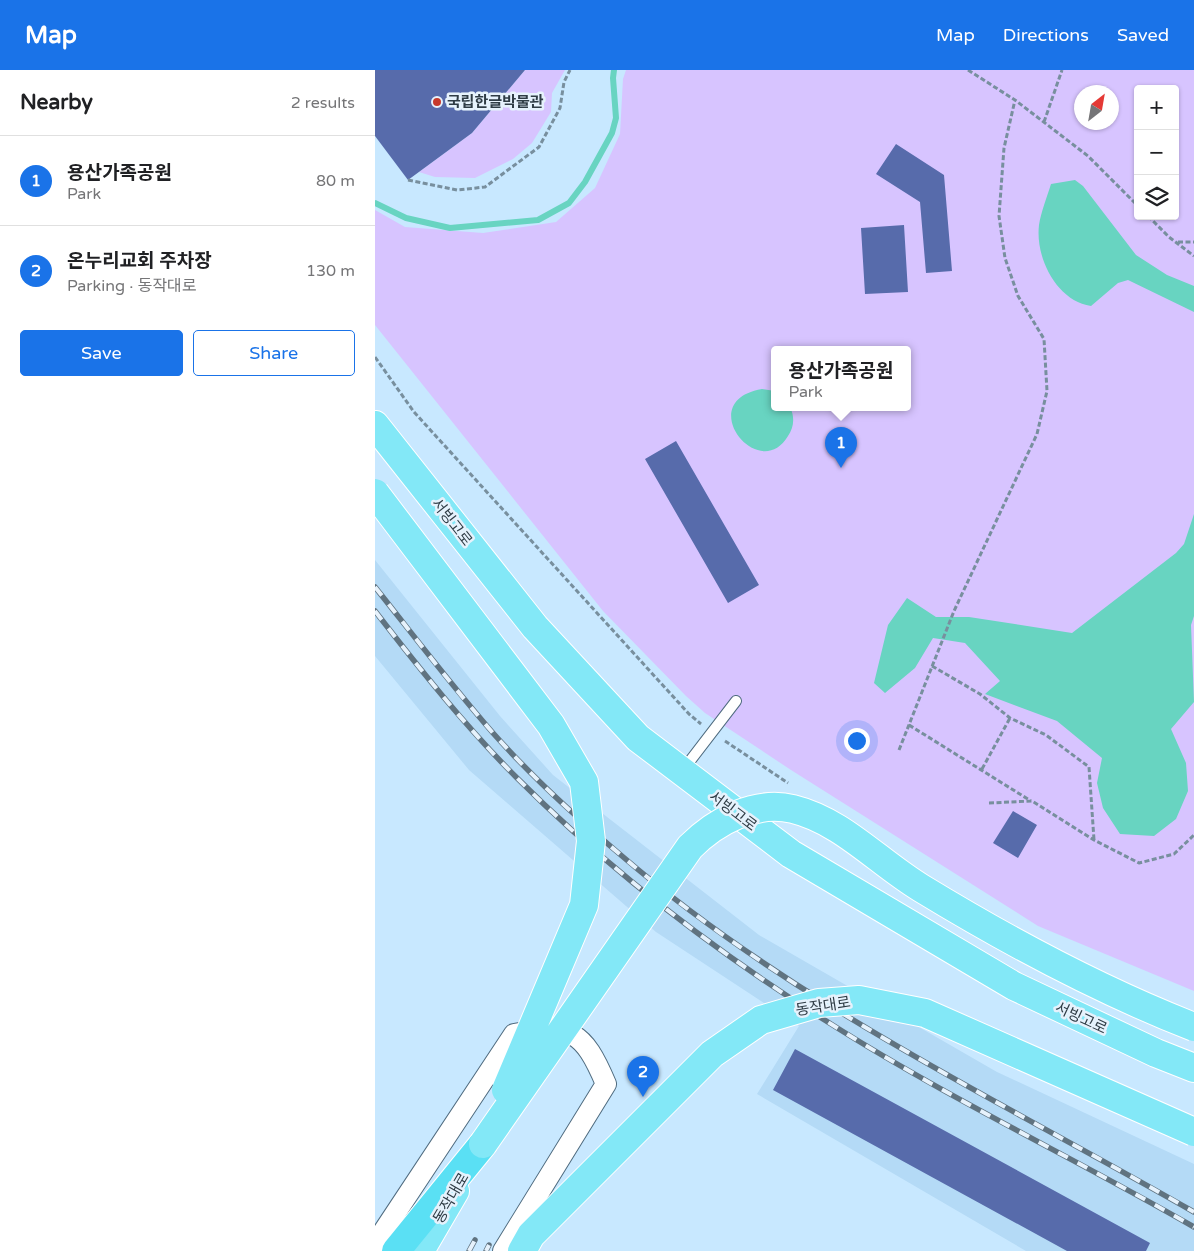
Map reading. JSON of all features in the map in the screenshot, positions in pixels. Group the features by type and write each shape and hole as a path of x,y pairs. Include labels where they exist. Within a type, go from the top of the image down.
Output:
{"highway":[{"path":"396,1251 483,1144"}],"main road":[{"name":"서빙고로","path":"375,425 535,627 638,738 791,854 1005,981 1156,1053 1194,1068"},
{"path":"375,493 551,725 578,770 587,799 591,841 582,912 483,1144"},
{"path":"483,1144 690,847 714,825 755,810 791,809 829,823 896,873 964,914 1132,1003 1194,1027"},
{"name":"동작대로","path":"522,1251 531,1235 712,1054 761,1020 819,1003 859,1000 925,1013 1194,1132"},
{"name":"동작대로","path":"420,1251 483,1144"}],"street":[{"path":"375,1244 514,1034 545,1029 575,1034 593,1055 606,1084 503,1251"}],"lane":[{"path":"682,771 736,701"}],"path":[{"path":"408,180 457,190 485,187 539,147 560,108 564,82 570,70"},
{"path":"968,70 1015,100 1088,156 1134,202"},
{"path":"1045,122 1058,77 1062,70"},
{"path":"899,750 954,611 1037,434 1047,391 1044,339 1018,296 1005,258 999,216 1004,148 1015,100"},
{"path":"1152,220 1169,237 1194,256"},
{"path":"1169,237 1180,244 1194,242"},
{"path":"375,357 414,412 689,714 713,733"},
{"path":"932,666 979,694 1010,718 1046,735 1089,767 1094,840"},
{"path":"982,769 1010,718"},
{"path":"909,725 1094,840 1139,863 1174,854 1194,836"},
{"path":"989,803 1031,801"}],"shaded area":[{"path":"525,70 565,70 552,93 551,112 532,143 513,159 475,178 435,177 419,172 472,133"},
{"path":"626,70 1194,70 1194,991 1038,926 791,770 705,713 603,611 375,325 375,210 405,227 483,233 556,222 595,188 620,134 623,79"},
{"path":"1075,180 1083,186 1136,255 1167,275 1194,286 1194,312 1128,280 1118,283 1091,306 1068,296 1059,287 1045,264 1039,238 1039,225 1051,184"},
{"path":"762,389 771,390 771,411 792,411 792,429 776,449 762,451 749,446 738,435 732,422 732,408 742,396"},
{"path":"1194,514 1194,616 1191,625 1194,702 1171,729 1186,763 1188,791 1176,819 1154,836 1120,834 1103,808 1097,783 1102,758 1057,721 985,694 1000,681 965,643 933,638 915,668 885,693 874,683 888,625 907,598 936,617 969,617 1072,633 1176,553 1184,544"},
{"path":"375,560 500,716 553,775 759,935 997,1072 1194,1164 1194,1251 1026,1251 757,1094 799,1026 656,932 469,770 375,656"}],"building":[{"name":"국립한글박물관","path":"375,70 525,70 472,133 408,180 375,136"},
{"path":"896,144 944,175 952,271 926,273 920,202 876,174"},
{"path":"904,225 908,292 865,294 861,228"},
{"path":"676,441 759,585 728,603 645,459"},
{"path":"1013,811 1037,825 1018,858 993,843"},
{"path":"795,1049 1150,1243 1146,1251 1067,1251 773,1090"}],"waterway":[{"path":"375,203 406,218 450,228 538,220 569,203 585,182 612,133 616,118 614,70"}],"railway":[{"path":"375,587 463,697 523,765 605,842 688,909 756,958 827,1004 972,1089 1194,1212"},
{"path":"375,611 426,675 497,758 552,812 627,878 667,910 789,997 875,1051 966,1103 1194,1227"},
{"path":"469,1251 475,1240"},
{"path":"486,1251 489,1245"}],"place":[{"name":"국립한글박물관","path":"437,102"},
{"name":"용산가족공원","path":"841,468"},
{"name":"온누리교회 주차장","path":"643,1097"}]}
